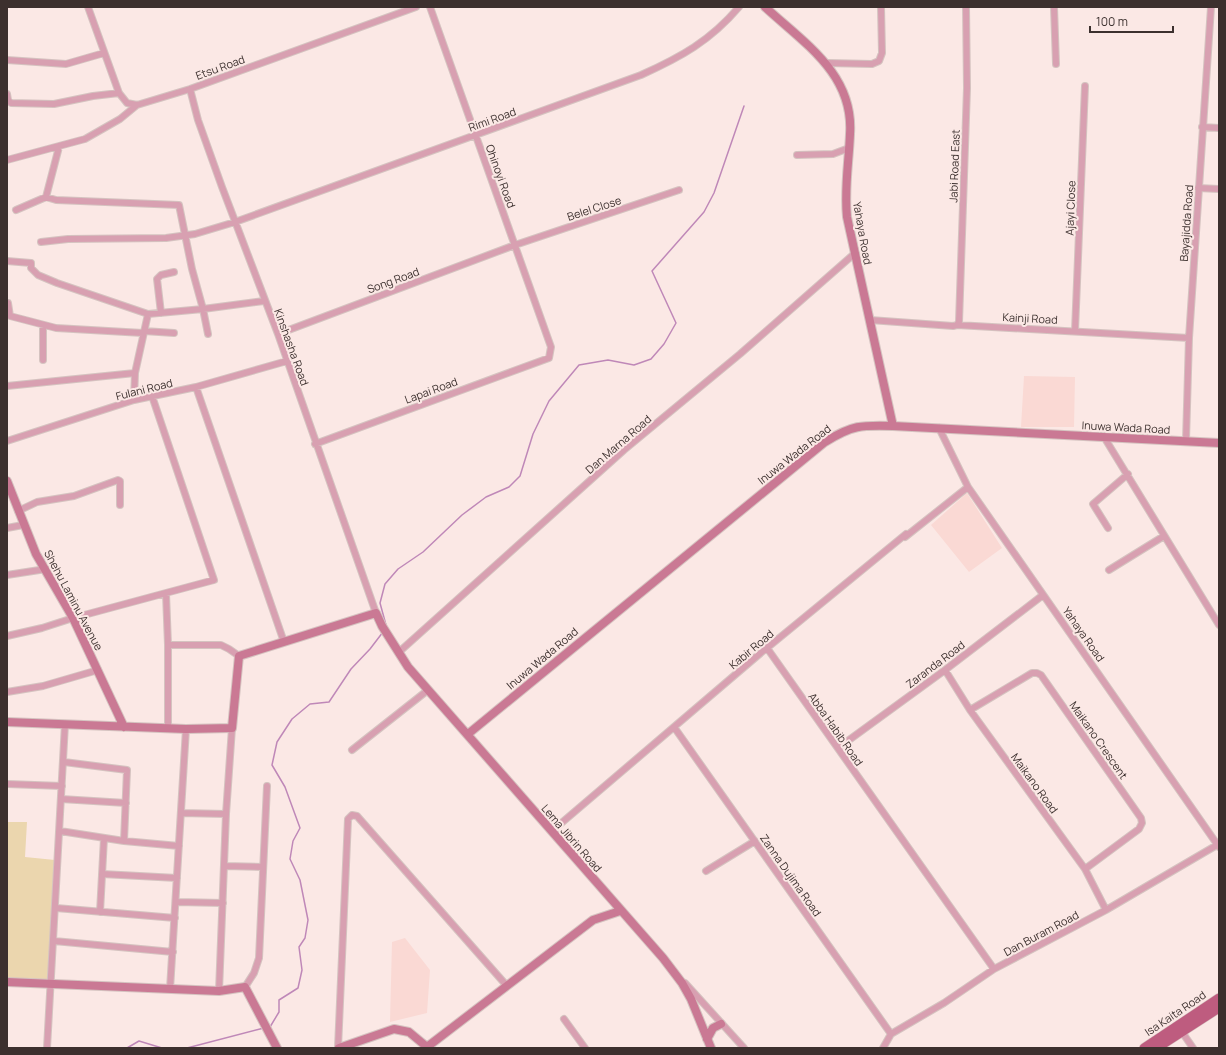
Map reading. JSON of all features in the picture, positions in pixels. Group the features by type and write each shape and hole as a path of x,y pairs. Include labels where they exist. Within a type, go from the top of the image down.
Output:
{"main road":[{"name":"Isa Kaita Road","path":"1144,1048 1219,998"},
{"name":"Isa Kaita Road","path":"1157,1048 1219,1008"}],"street":[{"path":"88,7 119,93 127,103 137,105"},
{"name":"Etsu Road","path":"137,105 190,89 416,7"},
{"name":"Ohinoyi Road","path":"430,7 551,347 551,353"},
{"name":"Rimi Road","path":"41,242 68,239 166,238 185,235 235,222 641,75 667,63 703,42 719,30 739,7"},
{"name":"Yahaya Road","path":"765,7 827,63 842,88 847,100 850,114 845,203 854,254 893,426"},
{"path":"827,63 872,64 879,61 882,53 881,7"},
{"name":"Jabi Road East","path":"957,325 960,322 967,96 966,7"},
{"path":"1054,7 1056,64"},
{"name":"Bayajidda Road","path":"1186,440 1189,338 1211,7"},
{"path":"7,60 66,64 104,53"},
{"name":"Ajayi Close","path":"1075,331 1085,86"},
{"name":"Kinshasha Road","path":"190,89 198,120 264,301 278,334 376,613"},
{"path":"7,94 8,100 11,103 54,104 93,96 119,93"},
{"path":"7,160 85,139 120,119 137,105"},
{"path":"1202,127 1219,128"},
{"path":"46,197 59,147"},
{"path":"797,155 833,154 849,148"},
{"path":"1198,188 1219,189"},
{"name":"Belel Close","path":"515,245 679,190"},
{"path":"16,210 46,197 56,200 179,205 208,334"},
{"name":"Song Road","path":"278,334 515,245"},
{"name":"Dan Marna Road","path":"399,652 624,450 740,354 854,254"},
{"path":"7,261 31,263 31,268 38,275 148,314 264,301"},
{"path":"161,313 157,279 161,275 174,272"},
{"path":"8,303 10,316 43,326 56,328 174,333"},
{"path":"134,400 135,374 148,314"},
{"name":"Kainji Road","path":"870,320 953,326 957,325 1189,338"},
{"path":"43,326 43,360"},
{"name":"Lapai Road","path":"316,444 549,358 551,353"},
{"name":"Fulani Road","path":"7,441 134,400 196,387 287,361"},
{"path":"7,386 135,374"},
{"path":"196,387 284,642"},
{"path":"7,636 42,628 73,618 214,580 152,396"},
{"name":"Inuwa Wada Road","path":"468,734 825,442 844,430 866,425 1186,440 1219,443"},
{"name":"Yahaya Road","path":"939,428 968,487 1218,846"},
{"path":"1104,437 1219,624"},
{"path":"1108,528 1093,504 1128,474"},
{"path":"18,510 37,502 74,496 118,480 120,481 120,505"},
{"name":"Shehu Laminu Avenue","path":"7,481 23,525 36,554 73,618 124,727"},
{"name":"Kabir Road","path":"552,831 766,648 968,487"},
{"path":"7,528 23,525"},
{"path":"766,648 906,534"},
{"path":"1109,570 1164,536"},
{"path":"7,575 46,569"},
{"path":"166,594 168,645 168,729"},
{"name":"Zaranda Road","path":"838,748 945,670 1043,595"},
{"path":"239,656 376,613"},
{"name":"Lema Jibrin Road","path":"376,613 388,637 408,667 468,734 620,911 744,1048"},
{"path":"168,645 221,645 229,648 239,656"},
{"name":"Abba Habib Road","path":"766,648 994,970"},
{"path":"219,991 226,814 239,656"},
{"path":"7,692 43,686 98,670"},
{"name":"Maikano Road","path":"945,670 970,710 1085,869 1106,910"},
{"name":"Maikano Crescent","path":"970,710 1032,673 1041,675 1141,818 1142,823 1139,829 1085,869"},
{"path":"352,750 428,690"},
{"path":"7,722 168,729 232,728"},
{"path":"47,1048 56,908 65,724"},
{"name":"Zanna Dujima Road","path":"674,728 891,1034"},
{"path":"170,989 177,902 177,878 186,729"},
{"path":"64,762 127,770 124,841"},
{"path":"7,784 62,786"},
{"path":"7,982 219,991 245,987 254,973 259,958 267,786"},
{"path":"62,799 126,803"},
{"path":"181,813 226,814"},
{"path":"507,986 357,816 352,815 348,819 338,1048 394,1029 408,1032 427,1048 593,920 620,911"},
{"path":"60,831 124,841 179,846"},
{"path":"100,912 104,838"},
{"path":"706,871 755,842"},
{"name":"Dan Buram Road","path":"883,1048 891,1034 944,1003 994,970 1106,910 1218,846"},
{"path":"224,866 263,867"},
{"path":"102,874 177,878"},
{"path":"177,902 223,904"},
{"path":"56,908 175,918"},
{"path":"54,941 173,952"},
{"path":"663,958 682,983 691,998 711,1048"},
{"path":"245,987 277,1048"},
{"path":"564,1019 585,1048"},
{"path":"708,1039 712,1028 721,1024"},
{"path":"1182,1032 1194,1048"}],"shaded area":[{"path":"1024,376 1075,377 1074,427 1021,427"},
{"path":"967,493 1002,548 969,572 931,525"},
{"path":"7,822 27,822 25,857 55,860 48,980 7,978"},
{"path":"405,938 430,970 427,1013 390,1022 392,942"}],"waterway":[{"path":"386,625 380,603 385,584 398,569 423,552 462,515 486,497 509,487 520,476 533,434 549,401 579,365 608,360 634,365 651,359 664,344 676,323 652,271 704,212 714,193 744,106"},
{"path":"270,1027 279,1012 279,1000 298,988 302,970 299,947 305,938 308,920 300,880 290,859 293,841 300,828 285,787 272,765 277,742 292,719 310,704 329,702 351,669 370,649 383,632"},
{"path":"187,1048 264,1028"},
{"path":"127,1048 139,1041 162,1048"}]}
